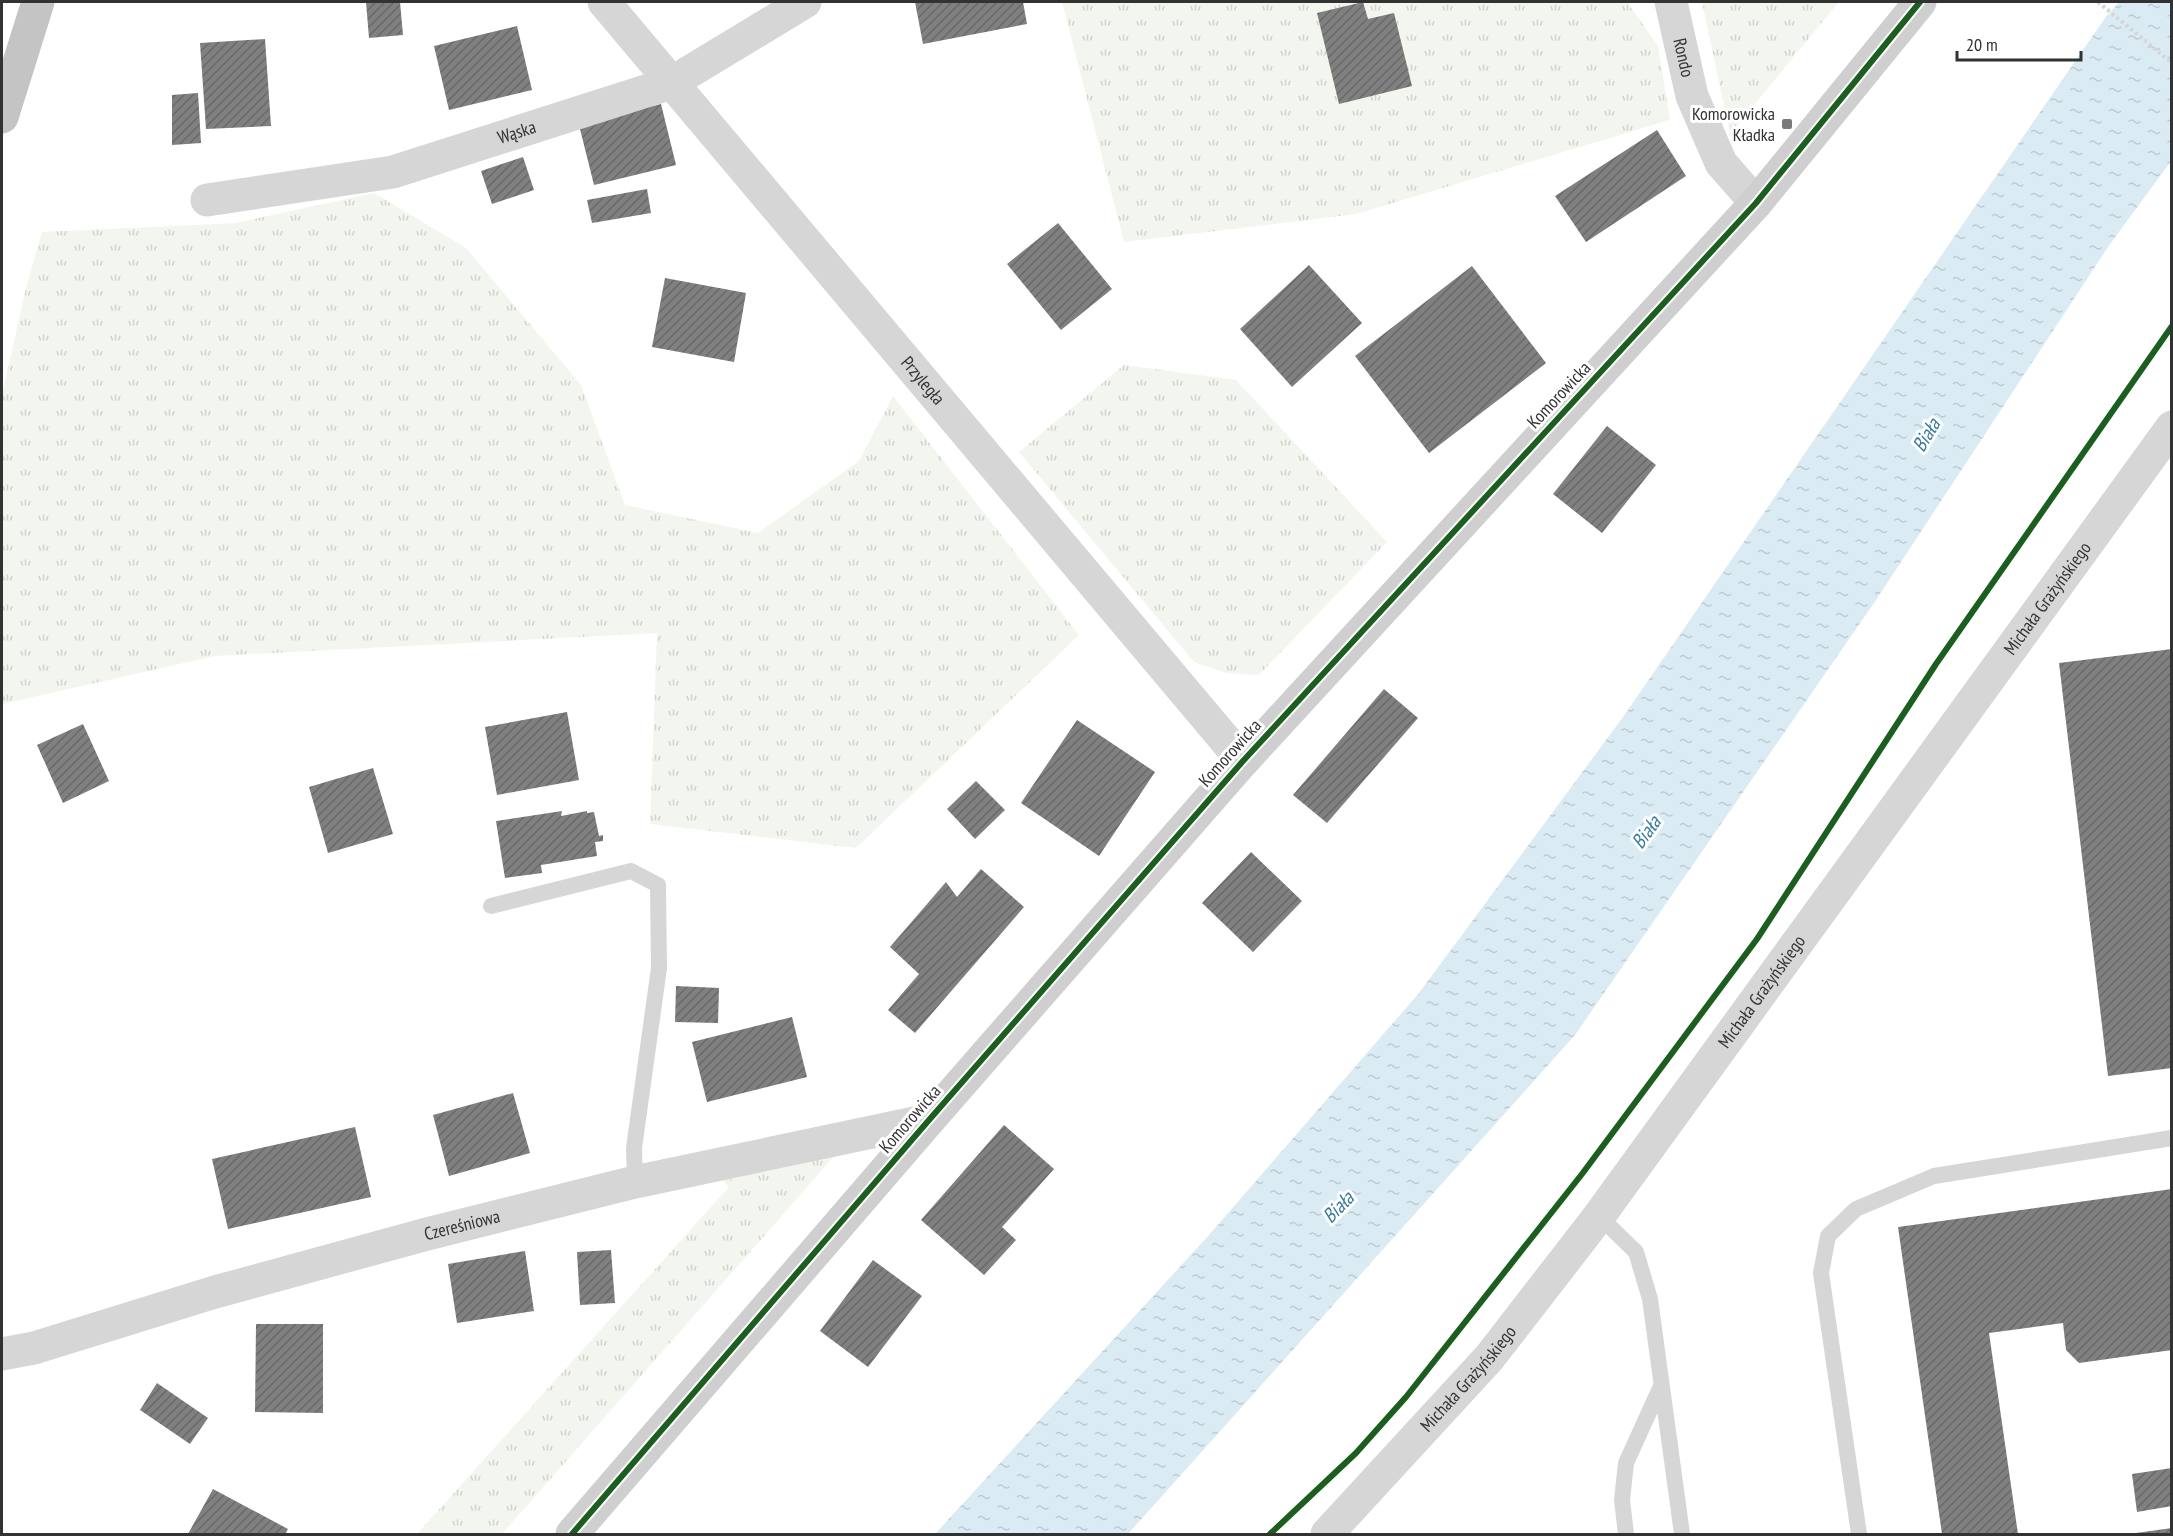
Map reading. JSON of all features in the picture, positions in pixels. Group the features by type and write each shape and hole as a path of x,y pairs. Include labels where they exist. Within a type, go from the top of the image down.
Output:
{"highway":[{"path":"2,117 38,2"}],"street":[{"name":"Przyległa","path":"604,2 1243,761"},
{"name":"Wąska","path":"207,200 393,172 670,82 805,2"},
{"name":"Rondo","path":"1671,2 1692,96 1721,163 1756,203"},
{"name":"Komorowicka","path":"572,1534 1243,761 1756,203 1920,2"},
{"name":"Michała Grażyńskiego","path":"1327,1534 1489,1358 1599,1215 2172,427"},
{"name":"Czereśniowa","path":"2,1354 34,1348 215,1293 416,1237 635,1182 929,1120"}],"lane":[{"path":"491,906 631,871 658,885 659,968 634,1148 635,1182"},
{"path":"1859,1534 1821,1273 1828,1236 1856,1209 1934,1176 2172,1138"},
{"path":"1599,1215 1636,1252 1650,1299 1682,1534"},
{"path":"1626,1534 1622,1500 1626,1463 1662,1385"}],"path":[{"path":"2098,2 2172,63"}],"green space":[{"path":"1062,2 1627,2 1658,46 1670,120 1356,214 1124,242"},
{"path":"1702,2 1839,2 1730,134"},
{"path":"374,193 466,248 581,385 625,505 758,533 859,461 893,396 1079,635 856,848 650,824 657,633 215,656 2,704 2,395 26,288 42,232 236,223"},
{"path":"1124,365 1236,380 1387,542 1259,675 1226,673 1194,662 1019,452"},
{"path":"837,1153 502,1534 417,1534 729,1187 723,1181"}],"water":[{"name":"Biała","path":"2119,2 2171,2 2171,161 2108,247 1876,600 1575,1035 1128,1534 935,1534 1209,1235 1419,993 1623,717 2105,18"}],"building":[{"path":"366,2 400,2 403,35 369,38"},
{"path":"915,2 1023,2 1027,24 923,44"},
{"path":"1363,2 1368,19 1394,13 1412,86 1339,104 1317,13"},
{"path":"517,26 532,90 449,110 434,46"},
{"path":"265,39 271,126 206,129 200,43"},
{"path":"198,93 201,143 172,145 172,95"},
{"path":"661,104 676,165 594,185 579,125"},
{"path":"1657,130 1686,176 1586,242 1555,196"},
{"path":"523,157 534,190 492,204 481,171"},
{"path":"647,189 651,213 592,223 587,200"},
{"path":"1058,223 1112,289 1061,330 1007,264"},
{"path":"1309,265 1362,323 1292,387 1240,329"},
{"path":"1472,266 1546,363 1429,453 1355,356"},
{"path":"665,278 746,293 734,362 652,347"},
{"path":"1607,426 1656,465 1602,533 1553,494"},
{"path":"2172,649 2172,1068 2108,1076 2059,663"},
{"path":"1384,689 1418,718 1327,823 1293,795"},
{"path":"567,712 579,780 497,795 485,727"},
{"path":"1077,720 1155,772 1099,856 1021,803"},
{"path":"83,724 109,781 63,803 37,745"},
{"path":"373,768 393,834 328,853 309,787"},
{"path":"976,781 1005,810 975,839 947,809"},
{"path":"562,811 561,816 587,811 587,813 594,812 599,836 603,835 603,841 595,842 597,856 541,865 542,873 505,878 496,821"},
{"path":"1251,852 1302,901 1253,952 1202,903"},
{"path":"981,869 1024,907 915,1033 888,1010 919,974 890,947 946,882 957,897"},
{"path":"676,986 719,988 718,1023 675,1022"},
{"path":"792,1017 807,1077 707,1102 692,1042"},
{"path":"513,1093 530,1153 449,1176 433,1115"},
{"path":"1004,1125 1054,1169 1002,1227 1016,1240 984,1275 921,1220"},
{"path":"355,1127 371,1197 228,1229 212,1159"},
{"path":"2172,1189 2172,1350 2079,1363 2066,1350 2063,1323 1989,1333 2018,1534 1942,1534 1898,1227"},
{"path":"611,1250 615,1303 580,1305 577,1252"},
{"path":"525,1251 534,1311 457,1323 448,1264"},
{"path":"873,1260 922,1296 868,1367 820,1331"},
{"path":"256,1324 323,1324 323,1413 255,1412"},
{"path":"157,1383 208,1418 190,1444 140,1410"},
{"path":"2172,1468 2172,1506 2137,1512 2132,1474"},
{"path":"213,1489 288,1529 285,1534 188,1534"},
{"path":"2172,1528 2172,1534 2136,1534 2136,1533"}],"cycle path":[{"path":"572,1534 1243,761 1756,203 1920,2"},
{"path":"1270,1534 1356,1453 1406,1397 1582,1174 1757,939 1936,664 2172,326"}],"place":[{"name":"Komorowicka Kładka","path":"1787,124"}]}
